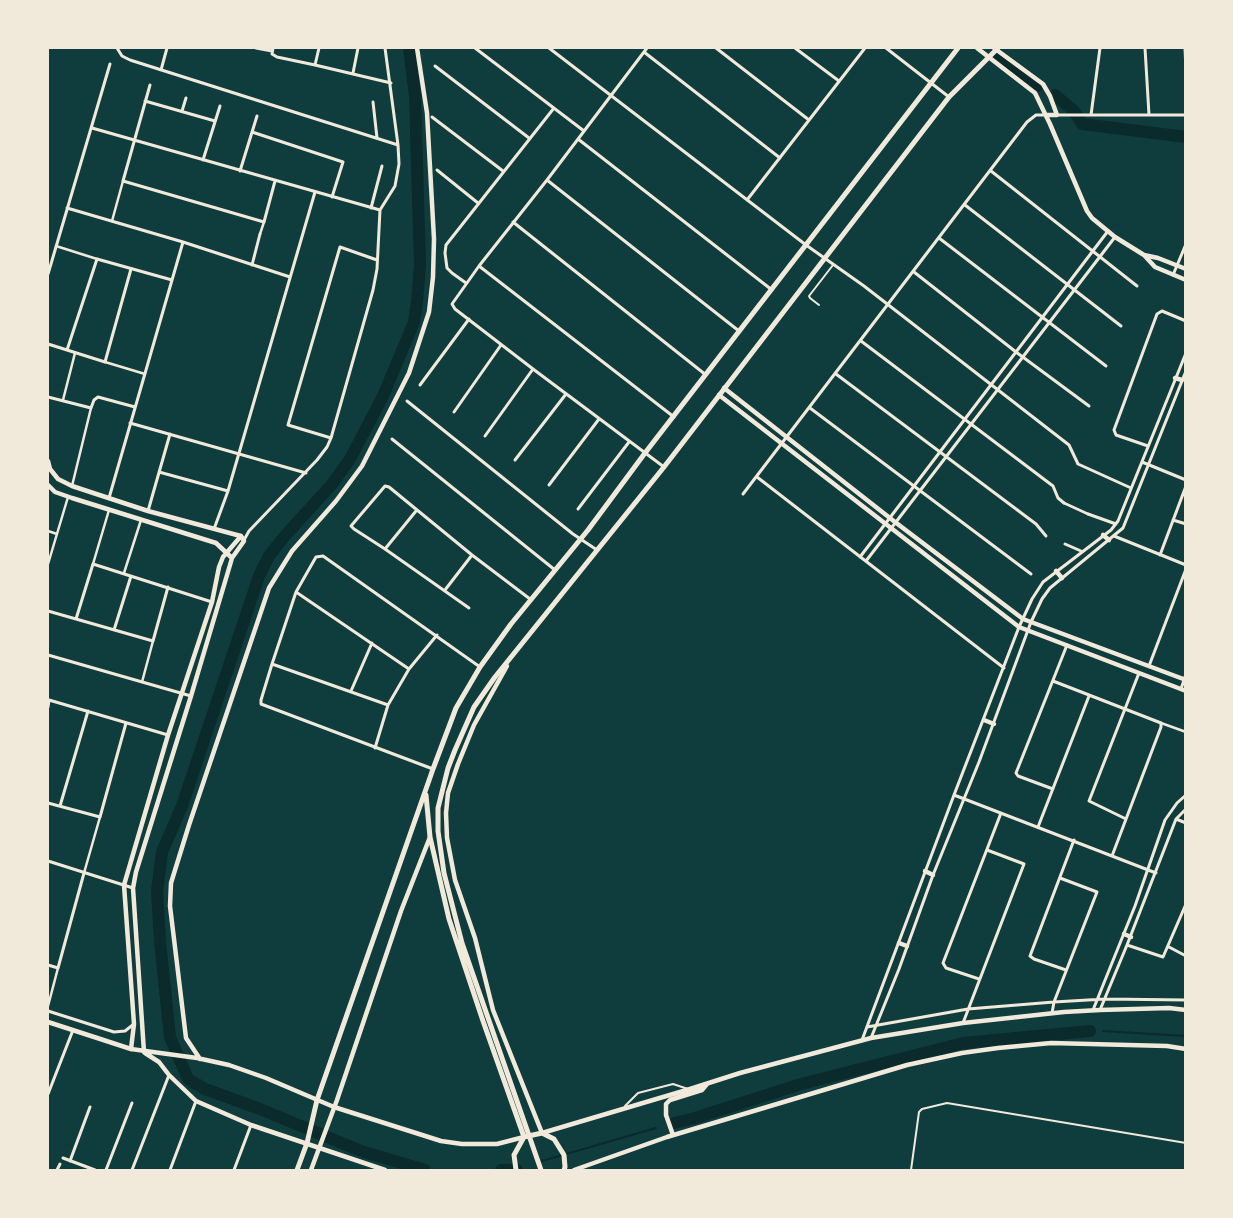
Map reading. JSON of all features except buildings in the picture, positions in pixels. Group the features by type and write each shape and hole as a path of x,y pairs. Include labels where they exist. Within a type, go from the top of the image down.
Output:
{"main road":[{"path":"199,1059 186,1038 170,906 172,883 189,825 270,588 292,551 336,501 362,466 409,373 429,312 433,277 434,239 427,114 417,48"},
{"path":"297,1170 307,1143 317,1100 433,769 456,708 480,667 530,599 581,539 645,453 958,48"},
{"path":"977,48 1035,93 1087,211 1092,218 1115,237 1144,255 1155,266 1186,280"},
{"path":"542,1170 462,943 444,873 438,831 438,808 448,768 469,718 494,677 664,467 949,97 990,57 996,48 1043,84 1057,115 1046,115"},
{"path":"1144,255 1158,258 1186,269"},
{"path":"1175,378 1182,380"},
{"path":"724,388 1023,619 1184,680"},
{"path":"719,396 1019,627 1183,690"},
{"path":"48,461 50,469 58,479 72,486 108,499 214,528 242,538"},
{"path":"48,485 55,492 68,497 216,543 232,558"},
{"path":"1103,535 1109,540"},
{"path":"132,1049 134,1024 124,885 168,735 212,602 219,567 226,553 242,538"},
{"path":"144,1052 133,888 136,872 232,558 242,538"},
{"path":"1056,571 1062,578"},
{"path":"1108,661 1111,653"},
{"path":"512,657 478,718 448,793 446,813 447,838 454,880 474,938 494,1010 542,1133 554,1139 564,1155 564,1170"},
{"path":"984,720 994,724"},
{"path":"426,793 430,838 449,919 524,1137 514,1155 516,1170"},
{"path":"311,1170 401,911 430,838"},
{"path":"925,872 934,875"},
{"path":"1124,934 1131,936"},
{"path":"899,943 907,946"},
{"path":"48,1022 144,1052 229,1065 334,1107 441,1141 462,1144 497,1144 542,1133 690,1090 748,1070 871,1038 963,1023 1092,1010 1169,1008 1186,1010"},
{"path":"574,1170 672,1133 907,1065 988,1049 1051,1043 1167,1046 1186,1049"},
{"path":"144,1052 159,1062 169,1075 196,1101 251,1125 385,1170"},
{"path":"672,1133 666,1114 666,1104 670,1100 702,1090 708,1083"}],"street":[{"path":"116,48 122,56 130,60 398,145"},
{"path":"161,70 167,48"},
{"path":"256,48 272,49 274,56 277,58 316,65 391,83"},
{"path":"316,65 319,48"},
{"path":"353,74 358,48"},
{"path":"242,538 306,473 327,447 331,438 373,290 378,260 380,210 390,196 398,176 398,145 385,48"},
{"path":"475,48 584,131"},
{"path":"549,48 1069,445 1075,461 1081,466 1131,488"},
{"path":"647,48 453,300 452,306 533,370 664,467"},
{"path":"716,48 809,120"},
{"path":"795,48 839,81"},
{"path":"747,200 865,48"},
{"path":"886,48 949,97"},
{"path":"1091,115 1100,48"},
{"path":"1145,48 1149,115"},
{"path":"1184,48 1186,72"},
{"path":"644,52 780,158"},
{"path":"48,274 110,64"},
{"path":"435,66 529,138"},
{"path":"112,221 150,85"},
{"path":"182,111 186,98"},
{"path":"145,101 215,121"},
{"path":"374,102 377,138"},
{"path":"203,160 220,106"},
{"path":"466,283 448,268 445,253 446,245 554,108"},
{"path":"743,494 1027,122 1036,115 1046,115"},
{"path":"1057,115 1186,115"},
{"path":"240,171 257,116"},
{"path":"432,117 503,171"},
{"path":"92,128 380,210"},
{"path":"252,132 343,162 332,197"},
{"path":"578,139 772,290"},
{"path":"371,208 382,166"},
{"path":"437,170 478,203"},
{"path":"991,171 1137,286"},
{"path":"547,180 740,332"},
{"path":"123,181 264,222"},
{"path":"252,265 275,181"},
{"path":"214,528 228,492 315,192"},
{"path":"965,205 1121,326"},
{"path":"67,208 183,242 290,277"},
{"path":"513,222 706,376"},
{"path":"860,557 1108,231"},
{"path":"866,561 1073,289 1115,237"},
{"path":"939,238 1106,366"},
{"path":"108,499 183,242"},
{"path":"1173,275 1186,244"},
{"path":"56,246 172,280"},
{"path":"331,438 288,425 340,248 378,260"},
{"path":"67,350 97,259"},
{"path":"479,266 674,417"},
{"path":"105,362 132,268"},
{"path":"914,272 1016,352 1089,406"},
{"path":"1148,446 1116,434 1114,430 1158,312 1162,311 1186,321"},
{"path":"420,385 469,319"},
{"path":"861,341 1053,486 1056,495 1064,503 1116,524"},
{"path":"48,344 145,374"},
{"path":"454,412 501,344"},
{"path":"63,400 75,352"},
{"path":"862,1040 954,795 1019,627 1032,599 1043,582 1116,524 1186,353"},
{"path":"485,436 533,370"},
{"path":"871,1038 994,724 1031,622 1042,599 1050,588 1123,528 1186,371"},
{"path":"836,374 1036,524 1046,536"},
{"path":"515,460 566,394"},
{"path":"48,396 91,408"},
{"path":"72,486 93,402 98,397 135,407"},
{"path":"407,401 597,550"},
{"path":"810,408 1031,574"},
{"path":"747,417 752,410"},
{"path":"549,485 599,419"},
{"path":"130,423 306,473"},
{"path":"148,511 170,434"},
{"path":"392,439 555,570"},
{"path":"578,509 629,442"},
{"path":"1142,462 1186,480"},
{"path":"159,472 228,492"},
{"path":"757,477 1004,668"},
{"path":"468,608 445,590 351,526 385,486 389,487 416,511 530,599"},
{"path":"1160,555 1186,486"},
{"path":"48,564 68,497"},
{"path":"76,619 109,510"},
{"path":"385,549 416,511"},
{"path":"124,573 141,520"},
{"path":"1173,520 1186,524"},
{"path":"48,531 57,534"},
{"path":"1114,536 1186,564"},
{"path":"1065,544 1082,551"},
{"path":"433,769 261,704 296,592 314,559 318,555 323,556 480,667"},
{"path":"445,590 472,555"},
{"path":"93,564 212,602"},
{"path":"1148,667 1186,569"},
{"path":"114,630 131,576"},
{"path":"142,682 168,587"},
{"path":"296,592 409,669"},
{"path":"48,611 153,641"},
{"path":"375,748 388,705 409,669 437,636"},
{"path":"351,691 372,643"},
{"path":"1053,789 1016,775 1067,645"},
{"path":"48,655 191,696"},
{"path":"272,664 388,705"},
{"path":"1126,819 1089,801 1139,673"},
{"path":"1183,690 1186,674"},
{"path":"1053,681 1186,732"},
{"path":"1038,827 1089,696"},
{"path":"48,707 50,700 168,735"},
{"path":"60,806 88,711"},
{"path":"48,1006 126,722"},
{"path":"1112,856 1162,723"},
{"path":"954,795 1156,873"},
{"path":"1092,1010 1124,934 1168,814 1186,795"},
{"path":"48,803 100,817"},
{"path":"1100,1010 1128,945 1176,819 1186,809"},
{"path":"979,979 944,966 943,963 1001,813"},
{"path":"1176,819 1186,823"},
{"path":"1066,970 1034,960 1030,956 1074,840"},
{"path":"963,1023 1024,864 987,850"},
{"path":"48,861 133,888"},
{"path":"1052,1014 1054,1002 1096,892 1060,878"},
{"path":"1128,945 1163,957 1185,907"},
{"path":"1169,947 1186,956"},
{"path":"48,965 58,968"},
{"path":"867,1027 968,1009 1097,999 1186,1000"},
{"path":"48,1012 114,1032 125,1031 134,1024"},
{"path":"48,1094 73,1030"},
{"path":"132,1170 169,1075"},
{"path":"170,1170 196,1101"},
{"path":"106,1170 132,1103"},
{"path":"70,1161 90,1107"},
{"path":"234,1170 251,1125"},
{"path":"64,1158 95,1170"},
{"path":"57,1170 60,1164"}],"lane":[{"path":"819,306 809,296 834,264"},
{"path":"622,1109 638,1093 673,1084 690,1090"},
{"path":"911,1170 919,1112 922,1109 947,1103 1186,1143"}],"waterway":[{"path":"409,48 415,96 420,265 414,322 383,396 350,459 333,483 283,538 269,556 259,576 182,806 162,852 157,892 170,1037 188,1079 205,1089 260,1109 361,1151 425,1170"},
{"path":"998,57 1038,86"},
{"path":"1055,95 1074,111 1082,124 1186,137"},
{"path":"674,1123 801,1084 963,1043 1090,1031"},
{"path":"1103,1031 1186,1036"},
{"path":"542,1161 656,1128"},
{"path":"501,1170 517,1170"}]}
